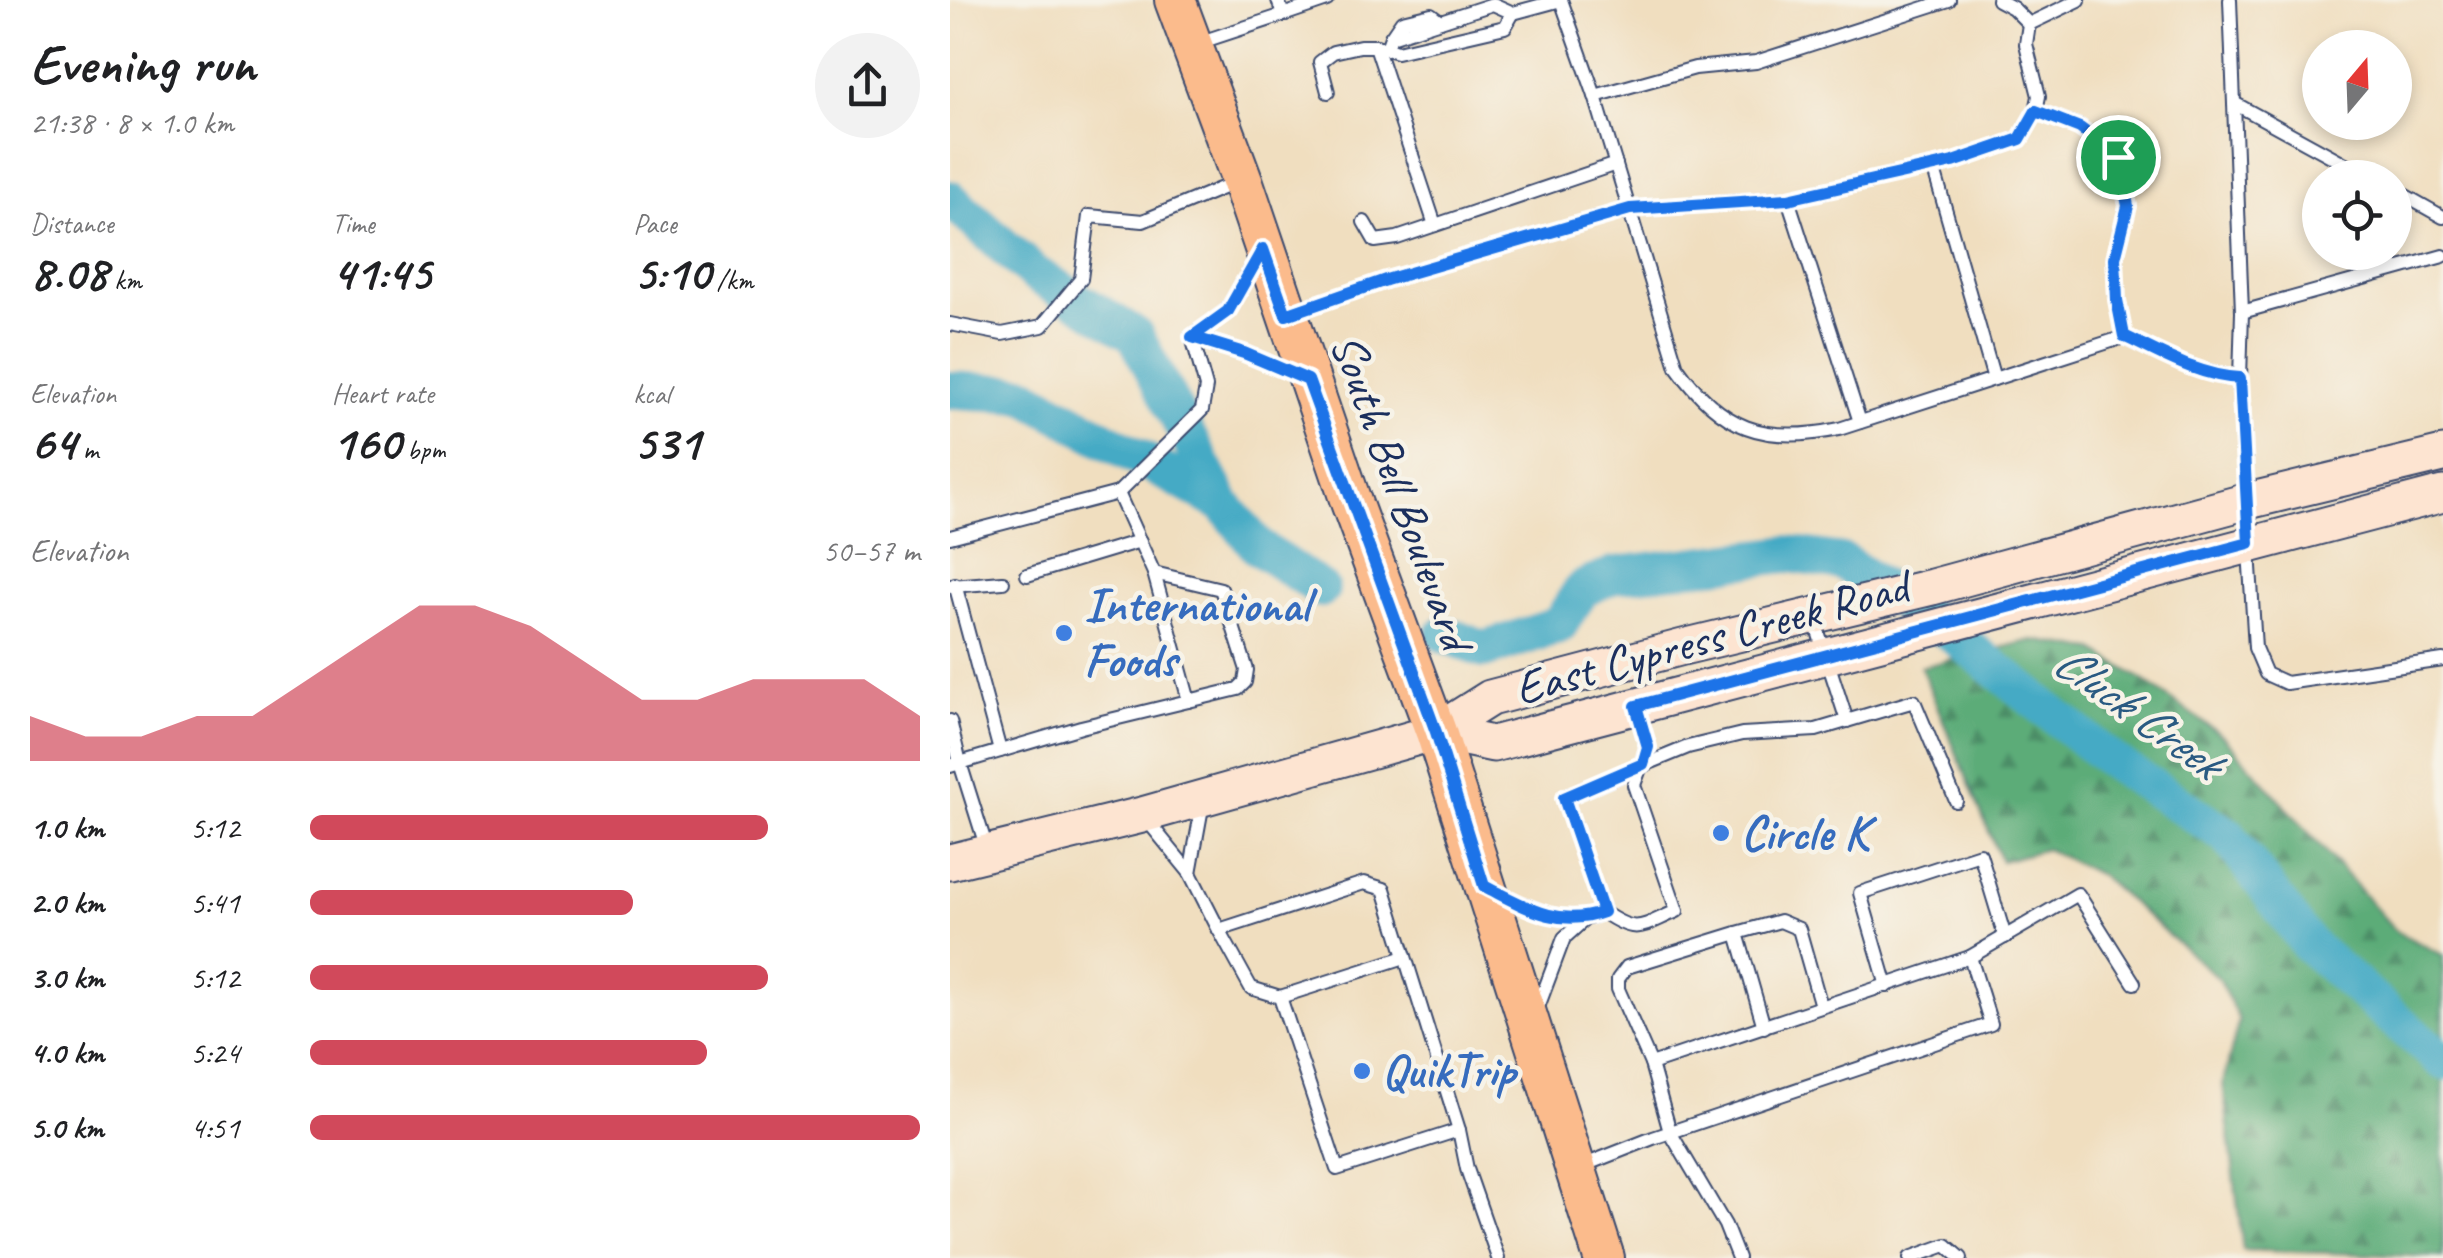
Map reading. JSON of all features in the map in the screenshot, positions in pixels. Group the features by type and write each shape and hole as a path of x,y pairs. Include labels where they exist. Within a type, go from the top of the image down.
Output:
{"main road":[{"name":"South Bell Boulevard","path":"1175,0 1436,732 1604,1258"},
{"name":"East Cypress Creek Road","path":"1436,732 1490,698 2443,454"},
{"name":"East Cypress Creek Road","path":"1436,732 1493,744 2443,494"},
{"path":"2248,501 2249,543"},
{"path":"950,862 1204,799 1436,732"}],"lane":[{"path":"1278,0 1283,15"},
{"path":"1191,45 1327,0"},
{"path":"1385,44 1397,52 1505,27 1514,14 1561,0 1616,164 1676,366 1694,391 1715,410 1751,432 1818,434 2124,336 2186,364 2224,377 2240,378"},
{"path":"1594,96 1695,68 1756,62 1949,0"},
{"path":"1286,315 1386,280 1630,209 1788,199 1933,166 2020,139 2036,111 2039,96 2026,44 2028,24 2013,8 1998,0"},
{"path":"2028,24 2079,0"},
{"path":"2230,0 2242,312 2240,378 2248,501"},
{"path":"1328,92 1320,62 1333,52 1385,44 1493,4 1514,14"},
{"path":"1385,44 1435,225"},
{"path":"2234,103 2338,160"},
{"path":"2036,111 2080,128 2118,157 2128,206 2115,258 2124,336"},
{"path":"1364,222 1375,241 1397,238 1616,164"},
{"path":"1933,166 1994,379"},
{"path":"950,324 1002,334 1042,326 1081,279 1089,216 1144,221 1242,180"},
{"path":"1788,199 1860,422"},
{"path":"2412,199 2443,216"},
{"path":"1192,337 1228,311 1263,249"},
{"path":"2242,312 2443,256"},
{"path":"950,537 1118,493 1202,410 1206,388 1192,337"},
{"path":"1192,337 1244,353 1308,380"},
{"path":"1118,493 1154,573 1189,701"},
{"path":"1027,575 1140,540"},
{"path":"2249,543 2254,648 2266,674 2286,683 2443,660"},
{"path":"955,764 1238,689 1245,682 1247,670 1221,589 1154,573"},
{"path":"1000,751 952,585 1003,582"},
{"path":"1813,618 1848,721"},
{"path":"1636,706 1648,747 1643,764 1634,785 1677,911 1640,927 1626,927 1603,912 1564,798 1643,764 1688,747 1742,734 1816,730 1914,701 1956,800"},
{"path":"950,721 955,764 988,852"},
{"path":"1190,873 1204,799"},
{"path":"1142,815 1190,873 1251,988 1280,997 1304,983 1405,957"},
{"path":"1886,986 1860,893 1980,854 2005,937"},
{"path":"1220,930 1364,884 1384,890 1459,1130 1466,1169 1498,1258"},
{"path":"1484,886 1560,920 1585,919 1603,912"},
{"path":"1340,891 1346,906"},
{"path":"1651,1064 1970,956 2078,894 2134,983"},
{"path":"1310,900 1315,916"},
{"path":"1279,910 1284,925"},
{"path":"1532,1026 1564,938 1585,919"},
{"path":"1738,1258 1726,1224 1670,1132 1651,1064 1618,988 1622,971 1780,920 1798,929 1821,1006"},
{"path":"1737,932 1764,1026"},
{"path":"1575,1169 1670,1132 1991,1024 1970,956"},
{"path":"1280,997 1336,1170 1459,1130"},
{"path":"1910,1258 1946,1245 1961,1258"}],"green space":[{"path":"2033,640 2094,650 2224,737 2396,931 2443,955 2443,1257 2243,1250 2223,1083 2239,1020 2218,978 2100,875 2046,849 2001,861 1921,667"}],"waterway":[{"name":"Cluck Creek","path":"950,199 1035,274 1135,335 1223,504 1258,547 1321,589"},
{"path":"950,390 1023,394 1223,504"},
{"name":"Cluck Creek","path":"1444,634 1484,650 1559,625 1582,589 1614,575 1788,554 1843,562 1948,631 2116,764 2227,835 2310,946 2443,1061"}],"place":[{"name":"International Foods","path":"1064,633"},
{"name":"Circle K","path":"1721,833"},
{"name":"QuikTrip","path":"1362,1071"}],"route":[{"path":"2036,111 2080,128 2118,157 2128,206 2115,258 2124,336 2186,364 2224,377 2240,378 2249,543 1636,706 1648,747 1643,764 1564,798 1603,912 1585,919 1560,920 1484,886 1436,732 1308,380 1244,353 1192,337 1228,311 1263,249 1286,315 1386,280 1630,209 1788,199 1953,162 2020,139 2036,111"}]}
